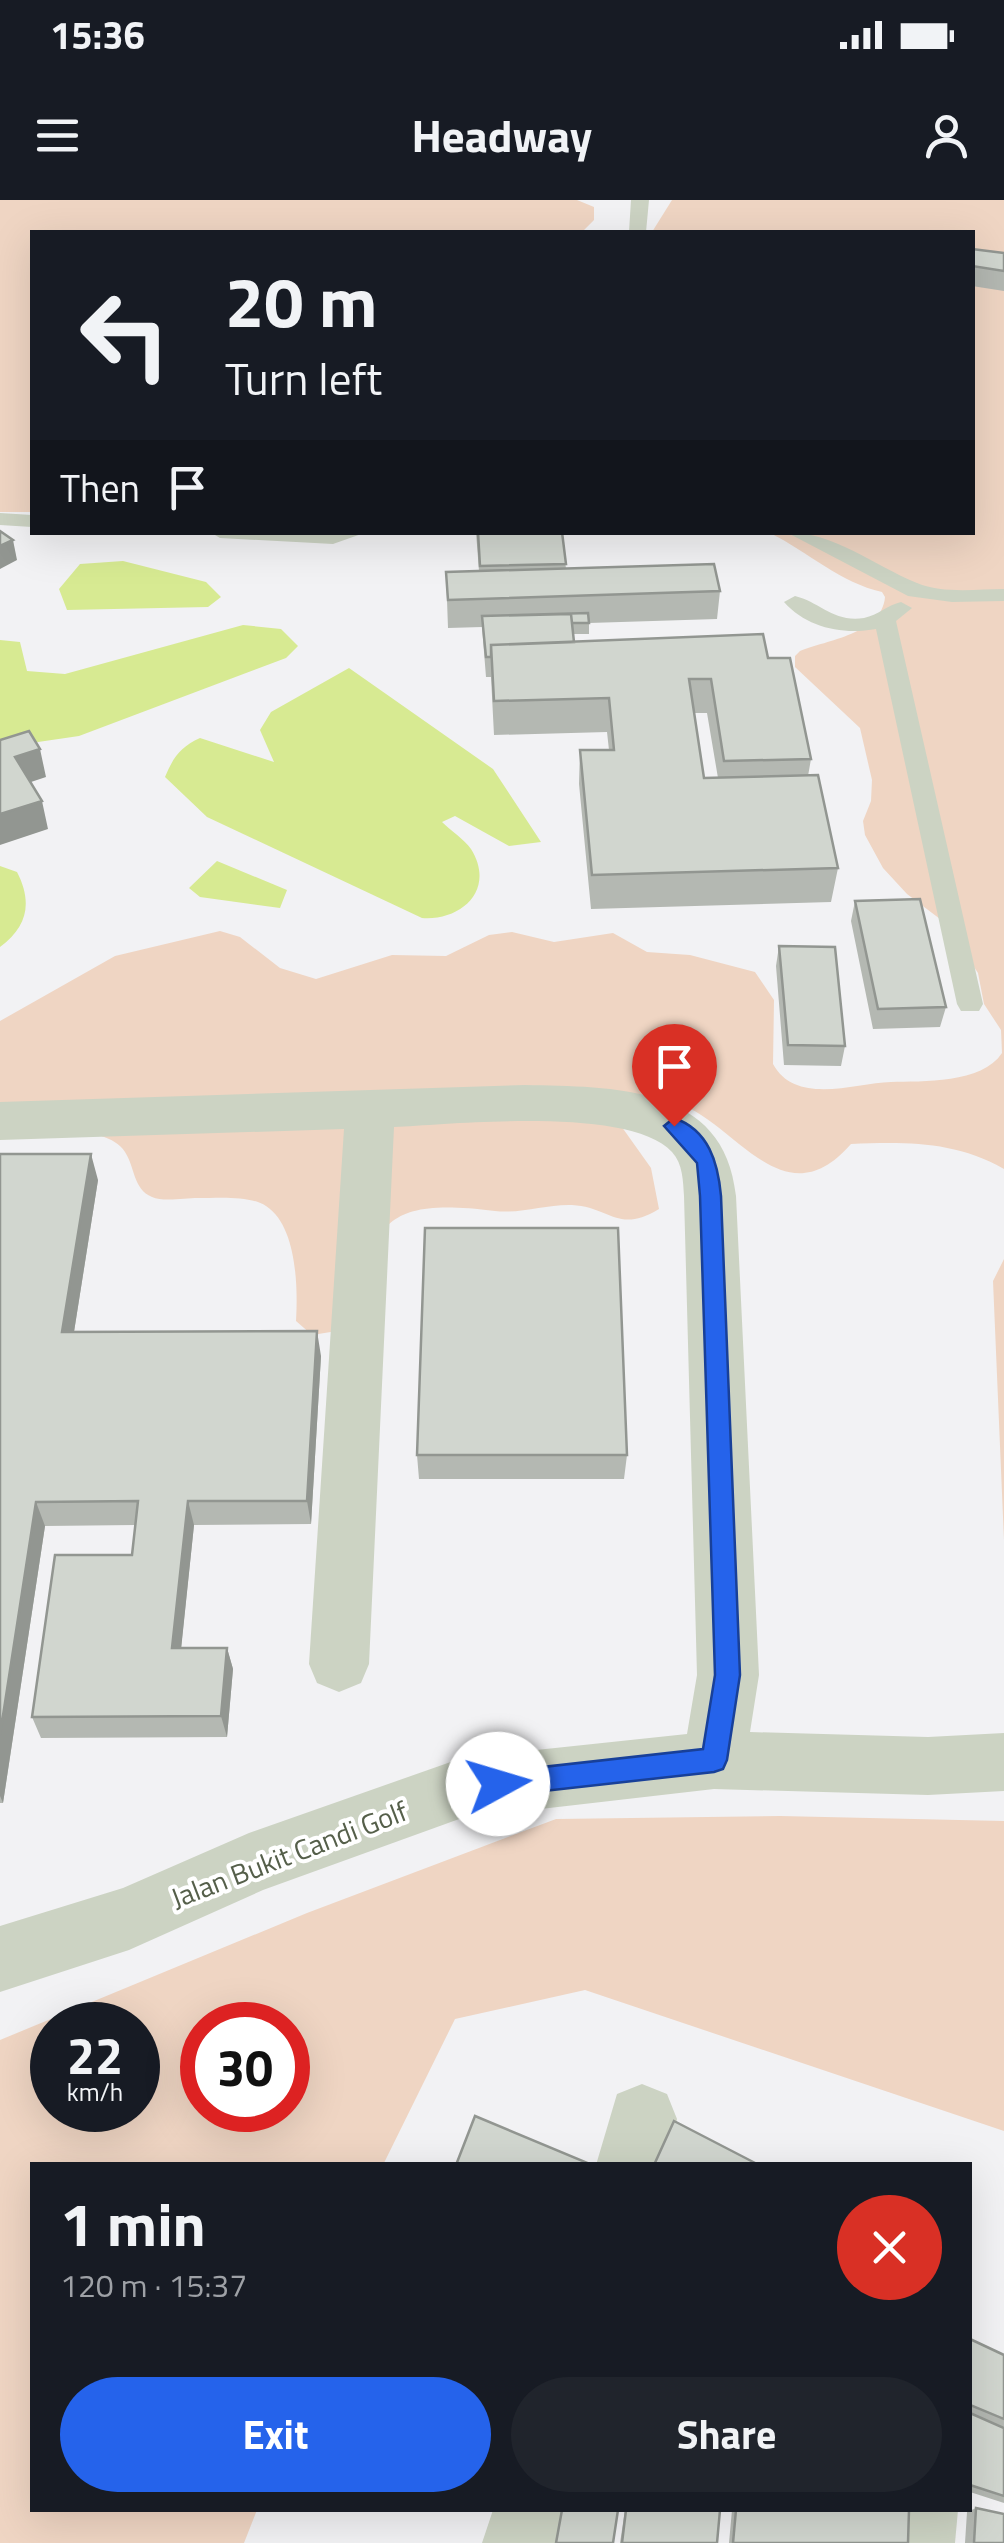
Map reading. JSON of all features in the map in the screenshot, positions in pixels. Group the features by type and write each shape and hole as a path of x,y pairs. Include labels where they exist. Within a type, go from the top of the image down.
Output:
{"street":[{"path":"0,1121 444,1106 596,1106 649,1115 674,1126 690,1139 708,1162 728,1675 714,1760"},
{"path":"339,1664 370,1110"},
{"name":"Jalan Bukit Candi Golf","path":"0,1959 129,1918 249,1864 462,1788 714,1760 928,1766 1004,1762"},
{"path":"521,2543 531,2512"},
{"path":"916,2543 920,2512"}],"lane":[{"path":"638,230 640,200"},
{"path":"0,519 30,521"},
{"path":"276,535 344,535"},
{"path":"802,535 916,591 952,596 1004,595"},
{"path":"795,602 810,615 830,623 856,626 884,620 916,591"},
{"path":"884,620 970,1004"}],"shaded area":[{"path":"0,200 577,200 594,207 594,220 584,230 30,230 30,512 0,512"},
{"path":"672,200 1004,200 1004,1169 948,1148 872,1143 851,1144 823,1167 797,1173 772,1166 701,1115 677,1104 652,1103 619,1123 651,1168 659,1209 633,1219 572,1205 505,1212 424,1209 402,1215 386,1227 374,1244 337,1331 312,1335 296,1321 296,1275 290,1242 276,1215 266,1206 233,1198 152,1197 138,1183 125,1152 102,1136 67,1132 0,1137 0,1021 115,956 220,931 240,937 280,968 316,979 392,955 446,956 489,935 512,932 554,942 613,933 647,952 690,955 755,972 774,1000 773,1064 796,1085 827,1089 951,1079 981,1070 1002,1053 1001,1030 984,1004 978,973 944,922 907,894 883,868 865,835 863,821 871,801 872,780 860,728 795,667 795,656 800,651 852,634 874,620 885,597 773,535 975,535 975,230 653,230"},
{"path":"123,561 206,582 221,597 208,607 67,610 59,589 80,564"},
{"path":"243,625 281,629 298,646 286,658 79,736 38,742 0,758 0,640 20,642 27,671 65,674"},
{"path":"349,668 493,769 541,842 509,846 455,816 442,822 471,849 480,877 471,900 450,914 422,918 207,817 165,777 178,754 200,738 274,762 260,730 271,712"},
{"path":"217,861 287,890 280,908 200,897 189,888"},
{"path":"0,866 17,872 26,904 21,923 0,947"},
{"path":"1004,1259 1004,1540 993,1281"},
{"path":"780,1816 1004,1821 1004,2131 585,1990 455,2019 384,2162 30,2162 30,2512 256,2512 244,2543 0,2543 0,2040 30,2028 30,2132 160,2132 160,2002 92,2002 307,1913 556,1819"}],"building":[{"path":"975,249 1004,253 1004,271 975,266"},
{"path":"0,531 13,540 0,546"},
{"path":"478,535 562,535 566,564 480,566"},
{"path":"714,564 720,591 448,600 446,572"},
{"path":"588,613 589,623 572,623 571,614 482,616"},
{"path":"571,614 574,642 491,645 491,657 486,657 482,616"},
{"path":"763,634 768,658 790,658 811,759 724,761 711,679 689,679 704,778 818,775 838,868 592,875 580,750 614,750 609,698 494,701 491,645"},
{"path":"29,731 40,749 15,757 42,801 0,814 0,740"},
{"path":"920,899 946,1007 878,1009 855,901"},
{"path":"779,946 835,947 845,1046 788,1045"},
{"path":"0,1154 91,1154 62,1332 317,1331 307,1501 188,1501 172,1648 227,1648 221,1716 32,1717 55,1555 132,1555 138,1501 36,1502 0,1735"},
{"path":"425,1228 618,1228 627,1455 417,1455"},
{"path":"475,2116 585,2162 457,2162"},
{"path":"674,2121 753,2162 655,2162"},
{"path":"972,2340 1004,2355 1004,2419 972,2406"},
{"path":"972,2414 1004,2428 1004,2496 972,2486"},
{"path":"976,2508 1004,2514 1004,2543 974,2543"},
{"path":"562,2512 618,2512 613,2543 556,2543"},
{"path":"626,2512 720,2512 717,2543 622,2543"},
{"path":"736,2512 909,2512 908,2543 733,2543"}],"route":[{"path":"498,1784 714,1760 728,1675 708,1162 674,1126"}]}
